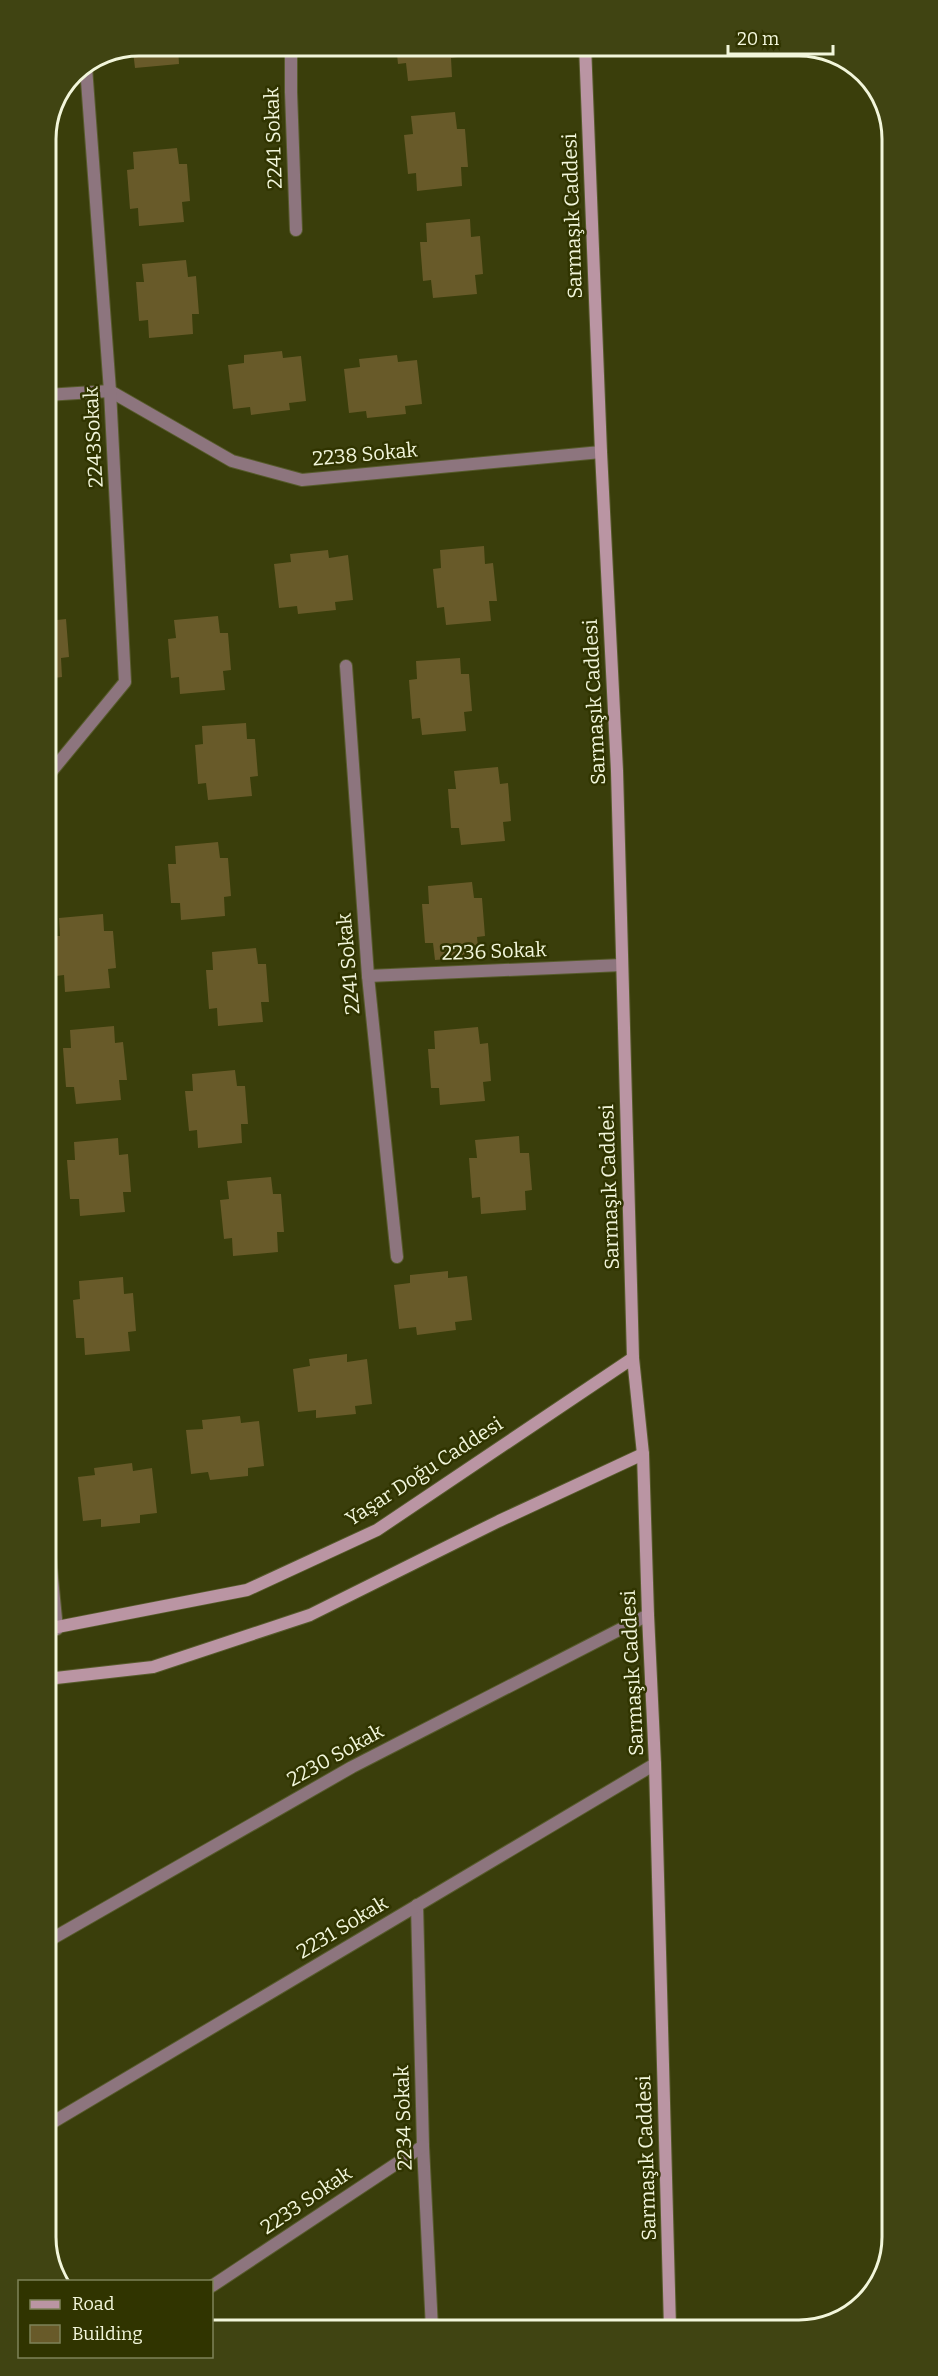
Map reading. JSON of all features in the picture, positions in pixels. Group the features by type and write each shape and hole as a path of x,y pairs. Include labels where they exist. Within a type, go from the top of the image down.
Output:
{"main road":[{"name":"Sarmaşık Caddesi","path":"585,56 601,452 617,771 633,1358 643,1454 655,1764 670,2320"},
{"name":"Yaşar Doğu Caddesi","path":"56,1628 248,1590 377,1530 633,1358"},
{"path":"56,1678 153,1667 310,1615 489,1526 643,1454"}],"street":[{"name":"2241 Sokak","path":"291,56 296,230"},
{"name":"2243Sokak","path":"56,766 125,682 110,391 87,74"},
{"name":"2238 Sokak","path":"110,391 232,461 302,480 601,452"},
{"path":"56,394 110,391"},
{"name":"2241 Sokak","path":"346,666 368,976 397,1257"},
{"name":"2236 Sokak","path":"368,976 622,965"},
{"name":"2230 Sokak","path":"56,1936 352,1767 648,1615"},
{"name":"2231 Sokak","path":"56,2120 655,1764"},
{"name":"2234 Sokak","path":"417,1905 423,2146 432,2320"},
{"name":"2233 Sokak","path":"213,2285 423,2146"}],"building":[{"path":"134,56 179,56 179,64 135,68"},
{"path":"397,56 458,56 451,58 452,77 408,81 406,63 398,64"},
{"path":"455,112 457,129 465,129 468,167 461,167 462,186 417,191 416,173 408,174 404,135 413,134 411,116"},
{"path":"177,148 179,164 187,164 190,201 182,202 184,222 139,226 138,208 130,209 127,170 134,169 133,152"},
{"path":"470,219 471,237 480,236 483,274 475,275 477,294 433,298 431,280 423,281 420,242 427,242 426,223"},
{"path":"186,260 188,277 196,276 199,314 192,314 193,334 149,338 148,320 139,321 136,282 144,282 142,264"},
{"path":"282,351 283,358 301,356 306,401 289,403 290,410 251,415 250,407 233,409 228,365 244,363 244,355"},
{"path":"397,355 398,362 417,360 422,404 405,406 406,414 367,418 366,411 349,413 344,369 360,367 359,359"},
{"path":"484,546 485,564 493,563 497,601 489,601 491,621 446,625 444,607 437,608 433,569 441,568 440,550"},
{"path":"328,550 329,558 348,555 353,600 335,602 336,610 298,614 297,606 279,608 274,564 291,562 290,554"},
{"path":"56,603 57,620 66,619 69,657 61,658 62,677 56,678"},
{"path":"218,616 220,633 228,633 231,670 223,671 225,690 180,694 179,677 171,678 168,639 176,638 174,620"},
{"path":"460,658 461,674 469,674 472,711 464,712 466,731 422,735 420,718 412,719 409,680 417,679 416,661"},
{"path":"246,723 247,739 255,739 258,776 250,777 252,796 208,800 206,783 198,784 195,745 203,744 202,726"},
{"path":"498,767 500,784 508,783 511,821 503,822 505,841 461,845 459,828 451,828 448,789 456,789 454,771"},
{"path":"218,842 220,858 228,858 231,896 224,897 225,916 181,920 180,903 171,903 168,864 176,864 175,846"},
{"path":"472,882 474,898 482,898 485,936 477,937 479,956 435,960 433,943 425,943 422,904 429,904 428,886"},
{"path":"103,914 104,931 113,931 116,968 108,969 110,988 65,992 64,975 56,976 56,936 60,936 59,918"},
{"path":"256,948 258,964 266,964 269,1002 261,1002 263,1022 218,1026 217,1008 209,1009 206,970 213,970 212,952"},
{"path":"114,1026 115,1043 123,1042 127,1080 119,1080 121,1100 76,1104 74,1087 66,1087 63,1048 71,1048 70,1030"},
{"path":"478,1027 480,1044 488,1043 491,1081 483,1082 485,1101 440,1105 439,1088 431,1088 428,1049 435,1049 434,1031"},
{"path":"235,1070 237,1086 245,1086 248,1124 241,1124 242,1143 198,1148 197,1130 189,1131 185,1091 193,1091 192,1074"},
{"path":"519,1136 520,1153 529,1153 532,1190 525,1191 526,1210 481,1214 480,1197 472,1198 469,1158 477,1158 475,1140"},
{"path":"118,1138 119,1155 128,1154 131,1192 123,1192 125,1212 80,1216 79,1199 70,1199 67,1160 75,1160 74,1142"},
{"path":"271,1177 273,1194 281,1194 284,1232 277,1232 278,1252 233,1256 232,1238 224,1239 220,1200 229,1199 227,1181"},
{"path":"448,1271 448,1278 467,1276 472,1320 455,1322 456,1330 417,1335 416,1327 399,1329 394,1285 410,1283 410,1275"},
{"path":"123,1277 124,1294 133,1293 136,1331 128,1332 130,1351 85,1355 84,1338 76,1338 73,1300 80,1299 79,1281"},
{"path":"347,1354 347,1362 367,1359 372,1404 355,1406 356,1414 316,1418 316,1410 298,1412 293,1369 310,1366 309,1359"},
{"path":"240,1416 241,1423 259,1421 264,1466 248,1468 248,1476 210,1480 208,1472 191,1474 186,1430 203,1429 202,1420"},
{"path":"132,1463 133,1471 152,1468 157,1513 140,1515 140,1523 101,1527 101,1519 83,1521 78,1477 95,1475 94,1468"}]}
